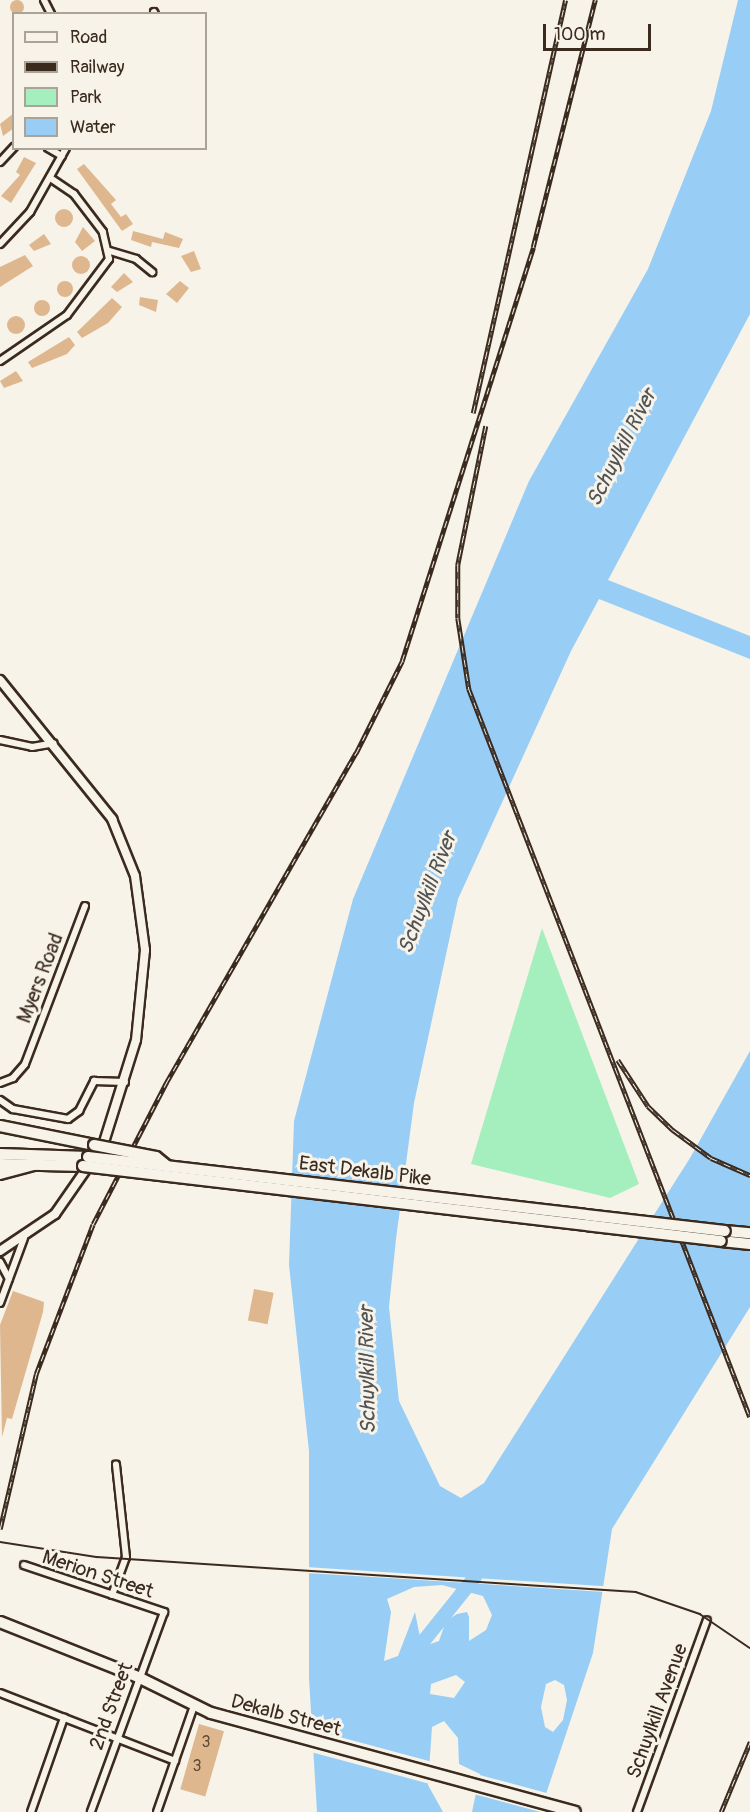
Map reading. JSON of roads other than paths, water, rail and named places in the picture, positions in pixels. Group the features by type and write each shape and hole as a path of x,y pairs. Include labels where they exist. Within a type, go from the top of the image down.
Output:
{"highway":[{"path":"0,1126 156,1157 167,1165"},
{"name":"East Dekalb Pike","path":"0,1154 167,1165 723,1235"},
{"name":"East Dekalb Pike","path":"0,1164 86,1161 723,1235"},
{"path":"0,1174 36,1164"},
{"path":"723,1235 750,1233"},
{"path":"723,1235 750,1244"},
{"name":"Dekalb Street","path":"0,1622 138,1677 194,1706 263,1728 575,1812"}],"main road":[{"path":"0,680 55,743 112,819 139,893 144,981 125,1082 103,1145 81,1184 24,1238 0,1251"}],"street":[{"path":"0,162 12,149"},
{"path":"52,150 62,156"},
{"path":"0,244 30,212 65,150"},
{"path":"50,178 74,194 110,251 136,259 152,272"},
{"path":"0,361 79,304 106,268 110,251"},
{"path":"0,740 37,747 55,743"},
{"name":"Myers Road","path":"0,1083 14,1078 25,1064 85,906"},
{"path":"0,1100 13,1109 68,1119 79,1111 94,1081 125,1082"},
{"path":"0,1303 24,1238"},
{"path":"0,1262 9,1280"},
{"path":"112,1595 126,1557 117,1465"},
{"name":"Merion Street","path":"24,1565 164,1612"},
{"name":"2nd Street","path":"91,1812 138,1677 164,1612"},
{"name":"Schuylkill Avenue","path":"637,1812 683,1697 706,1620"},
{"path":"0,1693 175,1761"},
{"path":"157,1812 194,1706"},
{"path":"31,1812 64,1718"}],"water":[{"path":"738,0 750,0 750,314 608,580 750,636 750,659 599,599 571,651 458,899 414,1103 396,1239 389,1307 399,1401 440,1486 461,1498 484,1483 690,1158 750,1051 750,1307 612,1529 593,1653 540,1812 472,1812 480,1774 459,1764 458,1738 444,1721 432,1727 428,1785 443,1812 317,1812 309,1678 309,1451 289,1265 294,1121 353,899 529,481 648,269 711,111","holes":["442,1585 483,1596 492,1615 486,1630 469,1641 467,1612 457,1614 446,1621 439,1641 422,1647 415,1612 398,1656 384,1661 391,1612 387,1599 414,1587","456,1675 465,1682 454,1698 430,1694 431,1684","555,1680 564,1685 567,1700 563,1720 553,1732 545,1727 541,1707 546,1684"]}],"waterway":[{"name":"Schuylkill River","path":"410,1658 475,1577"}],"tram line":[{"path":"0,1542 97,1557 636,1592 700,1614 750,1648"}],"railway":[{"path":"473,413 565,0"},
{"path":"0,1529 36,1374 93,1224 166,1083 356,753 402,661 533,247 595,0"},
{"path":"486,426 458,565 458,618 469,689 750,1417"},
{"path":"618,1060 648,1106 673,1130 711,1158 750,1175"},
{"path":"721,1812 750,1742"}]}
